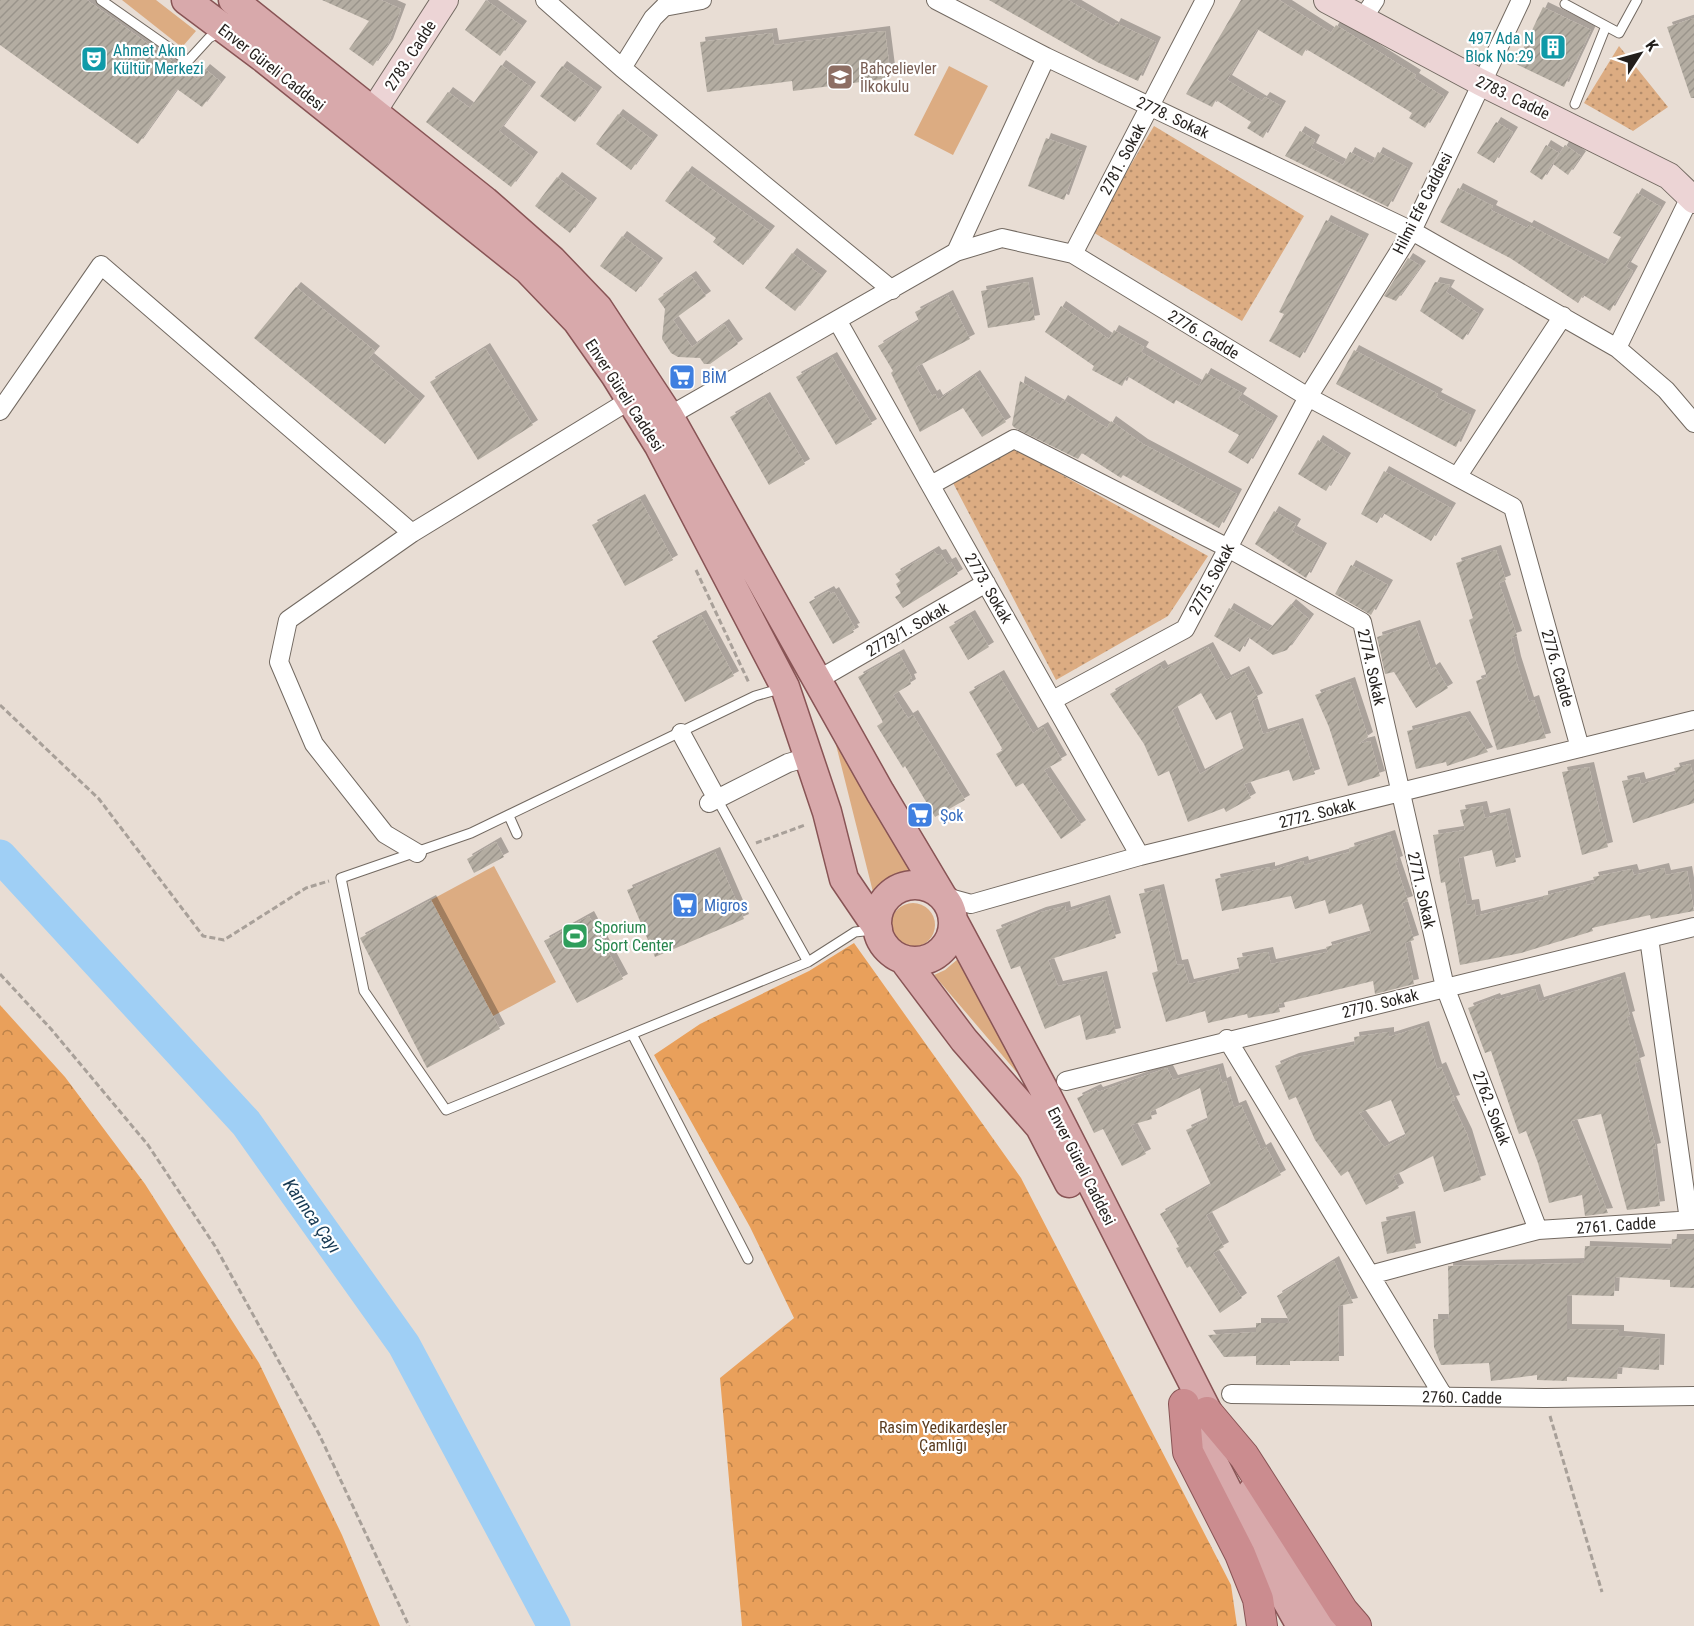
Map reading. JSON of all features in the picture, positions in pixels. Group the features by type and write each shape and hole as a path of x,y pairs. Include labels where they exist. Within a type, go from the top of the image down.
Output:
{"highway":[{"path":"1195,1408 1188,1452 1240,1554 1258,1599 1262,1626"},
{"path":"1195,1408 1244,1455 1343,1611 1356,1626"}],"main road":[{"name":"Enver Güreli Caddesi","path":"186,0 528,270 577,321 659,446 785,687 828,812 843,879 878,929"},
{"name":"Enver Güreli Caddesi","path":"233,0 486,201 552,260 598,308 669,416 880,792 942,896"},
{"name":"2783. Cadde","path":"374,110 445,0"},
{"name":"2783. Cadde","path":"1327,0 1369,9 1480,82 1669,176 1692,199"},
{"path":"921,885 942,896 962,913 947,945 927,959 903,959 887,947 878,929 881,906 898,889 921,885"},
{"name":"Enver Güreli Caddesi","path":"962,913 1195,1408"},
{"name":"Enver Güreli Caddesi","path":"903,959 963,1040 1040,1127 1195,1408"},
{"path":"1195,1408 1253,1541 1301,1626"},
{"path":"1195,1408 1327,1626"}],"street":[{"path":"546,0 622,68 892,290"},
{"path":"622,68 653,18 664,7 702,0"},
{"name":"2778. Sokak","path":"936,0 1046,57 1412,231 1617,348 1666,390 1694,423"},
{"name":"2781. Sokak","path":"1073,254 1205,0"},
{"name":"Hilmi Efe Caddesi","path":"1308,397 1412,231 1480,82 1521,0"},
{"path":"956,252 1046,57"},
{"path":"1617,348 1692,199"},
{"name":"2776. Cadde","path":"669,416 956,252 1002,238 1073,254 1308,397 1513,507 1580,748"},
{"path":"0,411 101,265 412,533"},
{"path":"1457,477 1563,316"},
{"name":"2773. Sokak","path":"837,320 1140,856"},
{"name":"2775. Sokak","path":"1053,700 1185,629 1308,397"},
{"path":"417,853 385,834 314,744 279,662 288,620 412,533 630,400"},
{"name":"2774. Sokak","path":"931,485 1014,439 1228,548 1362,622 1400,792"},
{"name":"2773/1. Sokak","path":"828,674 986,584"},
{"name":"2772. Sokak","path":"962,913 1140,856 1694,720"},
{"path":"681,733 713,801 788,764 809,757"},
{"name":"2771. Sokak","path":"1400,792 1445,987"},
{"name":"2770. Sokak","path":"1065,1081 1227,1039 1694,927"},
{"path":"1649,938 1692,1220"},
{"name":"2762. Sokak","path":"1445,987 1538,1230"},
{"path":"1227,1039 1444,1397"},
{"name":"2761. Cadde","path":"1370,1275 1538,1230 1692,1220"},
{"name":"2760. Cadde","path":"1231,1394 1545,1398 1694,1396"}],"lane":[{"path":"101,0 188,62 209,38 224,29"},
{"path":"1565,4 1619,33 1637,0"},
{"path":"1575,104 1606,26"},
{"path":"785,687 755,696 508,816 417,853 341,878 364,991 446,1110 808,962 855,932 878,929"},
{"path":"713,801 745,847 808,962"},
{"path":"508,816 517,834"},
{"path":"632,1034 748,1258"}],"path":[{"path":"0,705 99,799 203,936 224,940 306,888 341,878"},
{"path":"745,847 805,825"},
{"path":"0,974 51,1029 148,1145 215,1246 319,1434 409,1626"},
{"path":"1545,1398 1602,1592"}],"shaded area":[{"path":"122,0 156,0 196,31 183,46 179,45"},
{"path":"1619,46 1668,107 1633,131 1584,103"},
{"path":"949,66 988,86 953,155 914,135"},
{"path":"1154,126 1304,216 1242,321 1091,231"},
{"path":"1012,447 1208,556 1168,616 1056,680 952,481"},
{"path":"826,705 918,876 890,880 874,896"},
{"path":"494,866 556,982 493,1016 431,900"},
{"path":"913,903 922,904 929,909 934,916 934,934 929,941 922,946 913,947 904,946 897,941 892,934 891,925 892,916 897,909 904,904"},
{"path":"965,953 1048,1109 934,975 945,970"}],"green space":[{"name":"Rasim Yedikardeşler Çamlığı","path":"854,943 1021,1178 1231,1585 1237,1626 742,1626 720,1378 794,1318 750,1227 654,1055 700,1024 809,971"},
{"path":"0,1005 65,1077 145,1184 259,1363 342,1535 380,1626 0,1626"}],"building":[{"name":"Ahmet Akın Kültür Merkezi","path":"0,0 87,0 197,79 205,69 221,82 202,107 177,89 138,144 0,45"},
{"path":"322,0 381,0 401,9 388,44 373,66 349,49 369,21"},
{"path":"486,0 522,26 500,56 465,30"},
{"path":"989,0 1068,0 1114,27 1116,23 1156,42 1138,81 1097,62"},
{"path":"1241,0 1279,0 1331,33 1336,25 1416,75 1414,78 1444,97 1425,128 1409,118 1412,113 1306,49 1302,56 1257,29 1227,80 1262,101 1265,97 1281,106 1263,138 1247,128 1251,122 1216,100 1212,107 1186,94"},
{"name":"497 Ada N Blok No:29","path":"1543,7 1591,30 1564,87 1516,64"},
{"path":"1694,18 1694,98 1691,98 1667,27"},
{"path":"885,31 891,78 793,91 792,81 707,92 700,42 772,33 774,45"},
{"path":"501,65 531,87 499,131 533,157 511,187 426,122 448,92 470,108"},
{"path":"562,66 597,92 575,122 540,96"},
{"path":"618,114 653,140 631,170 596,144"},
{"path":"1496,122 1513,132 1494,163 1477,153"},
{"path":"1300,131 1315,140 1311,148 1343,165 1350,152 1372,164 1378,152 1408,168 1388,207 1285,156"},
{"path":"1046,138 1082,151 1064,200 1028,186"},
{"path":"1546,145 1559,153 1542,180 1530,172"},
{"path":"1565,145 1581,156 1568,175 1553,164"},
{"path":"687,171 770,231 743,265 713,242 716,238 665,201"},
{"path":"557,177 592,203 570,233 535,206"},
{"path":"1458,188 1493,206 1491,210 1527,228 1529,225 1605,265 1621,237 1613,233 1637,193 1661,207 1626,267 1633,271 1610,311 1583,295 1578,303 1510,258 1440,222"},
{"path":"1326,220 1364,239 1300,358 1269,341 1284,314 1279,312"},
{"path":"622,236 658,263 636,292 600,266"},
{"path":"792,253 822,276 795,311 765,288"},
{"path":"1408,258 1421,266 1396,301 1384,296"},
{"path":"691,276 706,296 673,320 692,347 724,324 738,344 710,364 704,364 700,358 678,357 671,353 662,339 665,309 658,299"},
{"path":"1028,282 1035,320 988,328 981,291"},
{"path":"1435,282 1450,285 1446,292 1479,314 1463,340 1420,311"},
{"path":"296,287 375,351 369,358 420,401 385,444 254,338"},
{"path":"948,295 970,339 916,367 932,396 935,394 938,400 975,375 1006,422 982,437 963,408 920,432 891,373 893,371 878,346 919,321 915,312"},
{"path":"1061,306 1109,339 1114,330 1144,347 1141,352 1199,386 1206,373 1242,393 1238,399 1273,421 1248,464 1228,452 1239,435 1176,400 1174,404 1127,376 1122,386 1092,370 1094,366 1045,332"},
{"path":"485,348 533,425 478,460 430,382"},
{"path":"1354,350 1438,394 1436,397 1471,415 1456,447 1336,384"},
{"path":"832,357 872,424 836,445 796,377"},
{"path":"1020,381 1060,405 1063,400 1107,428 1111,421 1143,444 1237,494 1219,528 1123,475 1121,478 1082,453 1078,459 1015,428 1012,425"},
{"path":"765,397 805,464 769,485 730,417"},
{"path":"1318,440 1346,458 1326,491 1298,474"},
{"path":"1384,471 1451,508 1431,541 1383,513 1377,523 1361,514"},
{"path":"640,499 673,560 625,586 592,525"},
{"path":"1274,511 1296,524 1292,531 1322,548 1306,578 1255,544"},
{"path":"1496,550 1506,580 1499,583 1517,636 1511,638 1516,661 1529,702 1534,700 1546,738 1497,750 1476,681 1487,677 1469,620 1473,618 1456,563"},
{"path":"934,551 937,555 941,554 947,564 951,562 958,574 903,608 895,597 901,593 896,584 900,581 895,574"},
{"path":"1351,565 1388,585 1371,615 1335,594"},
{"path":"829,591 831,594 834,592 855,628 852,629 854,632 833,644 809,602"},
{"path":"1291,604 1309,619 1287,650 1273,655 1248,637 1240,652 1214,636 1229,608 1268,631"},
{"path":"701,615 734,676 685,702 652,641"},
{"path":"970,615 989,647 968,660 949,627"},
{"path":"1415,625 1431,670 1435,667 1448,688 1416,708 1394,672 1385,674 1377,637"},
{"path":"1208,647 1226,680 1244,671 1258,698 1252,701 1263,734 1298,723 1315,774 1293,781 1289,770 1244,784 1251,798 1226,812 1224,808 1188,822 1169,771 1158,776 1144,744 1110,694 1160,665 1163,670","holes":["1201,693 1216,720 1231,712 1244,750 1200,774 1172,710"]},
{"path":"899,654 912,678 909,679 911,684 893,695 908,718 913,715 965,800 935,817 905,766 903,768 877,726 883,722 858,677"},
{"path":"999,675 1033,733 1043,727 1062,760 1044,770 1081,825 1061,839 1023,783 1016,787 996,754 1003,750 969,692"},
{"path":"1350,682 1368,737 1358,744 1370,741 1380,776 1348,786 1329,727 1315,695"},
{"path":"1465,716 1488,752 1447,766 1446,762 1416,769 1407,731"},
{"path":"1690,764 1694,778 1694,803 1633,823 1622,781 1639,777 1641,784 1676,774 1674,768"},
{"path":"1589,767 1608,847 1582,855 1562,772"},
{"path":"1482,806 1485,818 1505,813 1516,862 1496,867 1492,850 1458,858 1467,905 1474,904 1476,916 1543,900 1543,896 1595,883 1593,877 1632,869 1634,875 1664,868 1666,875 1687,871 1694,911 1651,919 1650,915 1592,928 1593,931 1521,953 1460,965 1445,882 1441,883 1433,835 1465,830 1460,810"},
{"path":"1390,835 1398,861 1395,862 1408,901 1402,903 1414,940 1405,943 1414,984 1375,994 1373,981 1278,1004 1280,1012 1248,1018 1247,1014 1208,1023 1205,1011 1166,1022 1152,973 1158,971 1139,894 1159,889 1177,965 1183,964 1189,984 1240,972 1237,958 1268,952 1271,964 1328,952 1326,947 1371,934 1362,904 1329,914 1325,900 1295,909 1291,896 1222,911 1215,879 1270,867 1270,871 1303,861 1304,865 1350,852 1349,848"},
{"path":"496,842 504,857 474,873 467,859"},
{"name":"Migros","path":"715,852 744,919 655,957 627,890"},
{"path":"431,900 500,1029 427,1068 360,938"},
{"path":"1105,900 1116,938 1048,960 1058,986 1102,976 1116,1033 1086,1040 1080,1015 1045,1029 1020,966 1011,969 996,930 1041,912 1065,906 1066,912"},
{"path":"589,916 623,979 577,1003 544,941"},
{"path":"1620,977 1630,1016 1627,1017 1640,1061 1635,1063 1656,1148 1652,1149 1660,1206 1627,1210 1601,1114 1571,1121 1608,1213 1585,1216 1582,1195 1549,1203 1526,1131 1519,1134 1491,1051 1485,1053 1468,1008 1495,998 1496,1000 1535,989 1539,1002"},
{"path":"1424,1026 1437,1069 1441,1067 1455,1100 1451,1101 1467,1134 1481,1180 1444,1192 1433,1156 1393,1176 1399,1188 1366,1205 1348,1171 1341,1176 1315,1140 1296,1097 1289,1100 1275,1066 1294,1058 1355,1045 1354,1037 1389,1032 1389,1037","holes":["1391,1100 1406,1136 1384,1147 1359,1113"]},
{"path":"1167,1068 1173,1080 1218,1068 1222,1083 1226,1081 1234,1108 1241,1105 1261,1150 1266,1147 1281,1175 1206,1215 1224,1247 1213,1253 1242,1298 1220,1313 1190,1266 1187,1268 1176,1248 1179,1247 1160,1214 1211,1185 1186,1130 1208,1120 1200,1088 1150,1112 1152,1119 1131,1125 1146,1154 1122,1166 1103,1129 1094,1133 1077,1098 1096,1089 1098,1092"},
{"path":"1410,1216 1416,1248 1387,1254 1381,1222"},
{"path":"1672,1239 1694,1239 1694,1288 1670,1287 1670,1280 1615,1277 1614,1296 1567,1295 1567,1329 1619,1330 1619,1336 1660,1339 1659,1370 1618,1367 1617,1379 1567,1377 1567,1381 1537,1380 1537,1375 1491,1381 1489,1363 1441,1365 1434,1347 1433,1319 1449,1319 1448,1266 1584,1263 1585,1246 1671,1249"},
{"path":"1334,1261 1353,1303 1338,1306 1339,1361 1290,1361 1290,1365 1256,1365 1256,1356 1224,1357 1208,1335 1256,1332 1256,1323 1290,1323 1277,1296"}],"waterway":[{"name":"Karınca Çayı","path":"0,856 246,1123 404,1345 554,1626"}],"place":[{"name":"497 Ada N Blok No:29","path":"1553,47"},
{"name":"Ahmet Akın Kültür Merkezi","path":"94,59"},
{"name":"Bahçelievler İlkokulu","path":"840,77"},
{"name":"BİM","path":"682,377"},
{"name":"Şok","path":"920,815"},
{"name":"Migros","path":"685,905"},
{"name":"Sporium Sport Center","path":"575,936"}]}
